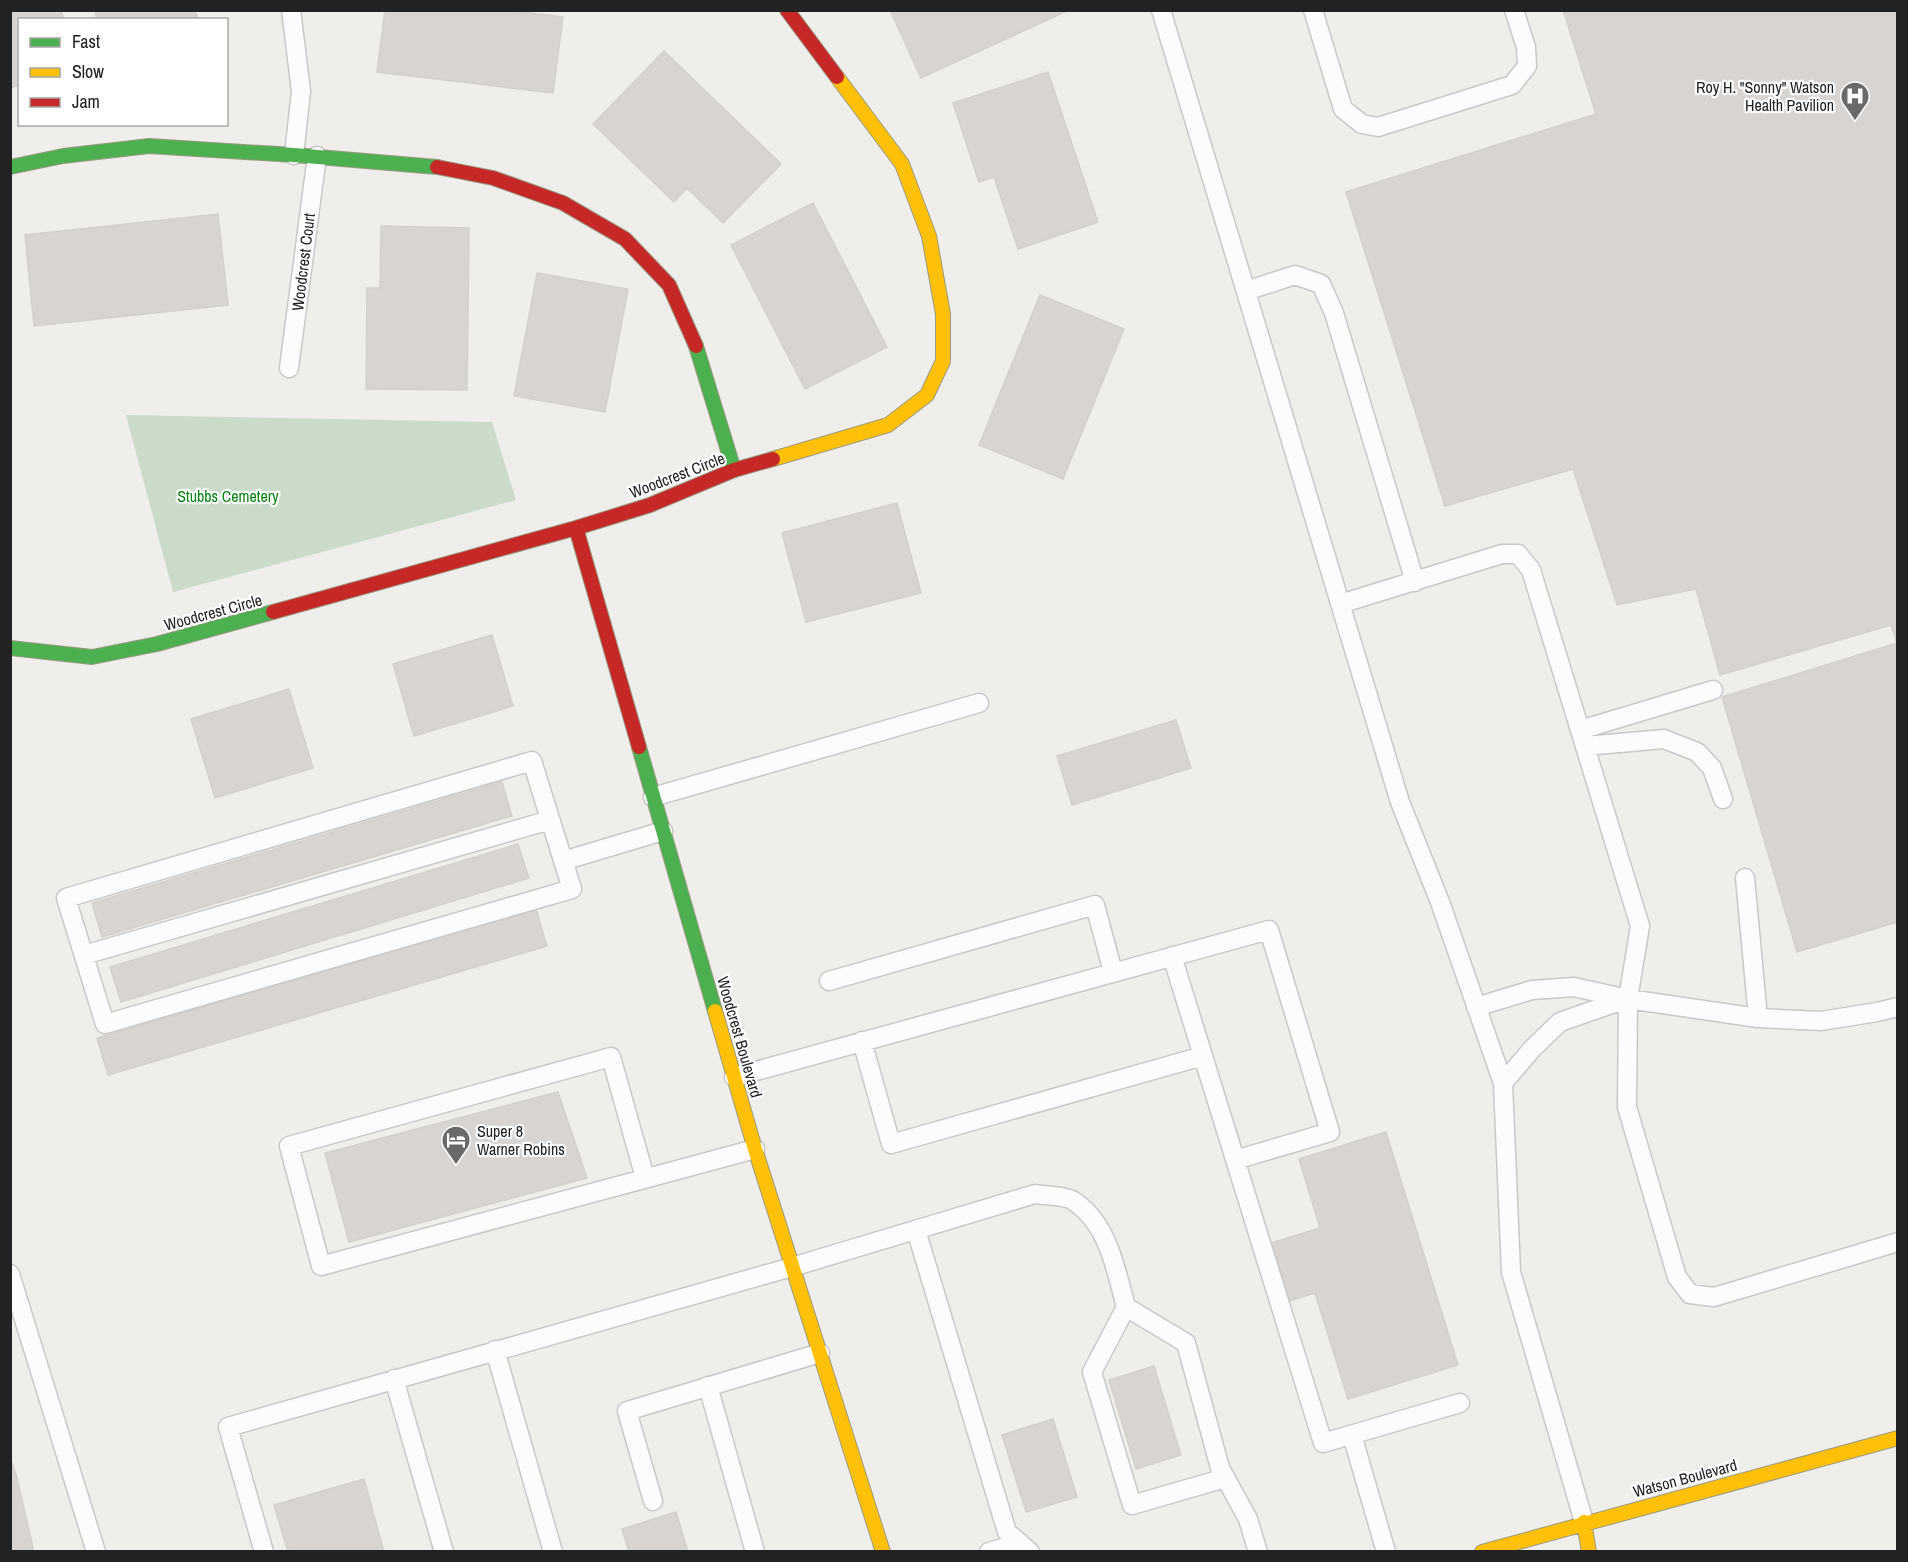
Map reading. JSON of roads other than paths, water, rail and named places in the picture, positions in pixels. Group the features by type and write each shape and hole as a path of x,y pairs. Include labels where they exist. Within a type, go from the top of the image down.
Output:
{"street":[{"name":"Woodcrest Circle","path":"10,648 92,657 157,644 576,528 650,505 734,470 888,425 927,395 943,361 943,314 929,236 902,164 787,10"},
{"path":"10,167 63,156 149,146 317,156 430,166 493,178 563,203 625,238 669,285 699,353 734,470"},
{"name":"Woodcrest Boulevard","path":"576,528 755,1149 882,1551"},
{"name":"Watson Boulevard","path":"1482,1551 1898,1438"},
{"path":"1584,1522 1589,1551"}],"lane":[{"path":"291,10 301,91 294,155"},
{"path":"1161,10 1400,802 1440,902 1503,1083 1511,1272 1584,1522"},
{"path":"1313,10 1343,109 1362,124 1378,128 1512,85 1527,66 1526,47 1514,10"},
{"name":"Woodcrest Court","path":"289,368 317,156"},
{"path":"1246,291 1295,275 1321,284 1334,313 1415,582"},
{"path":"1340,604 1502,554 1518,554 1531,570 1640,926 1628,999 1627,1107 1677,1276 1690,1294 1714,1297 1898,1242"},
{"path":"1582,738 1713,690"},
{"path":"653,797 979,703"},
{"path":"1582,738 1664,739 1697,752 1712,768 1723,799"},
{"path":"532,761 550,820 572,889 105,1024 66,898 532,761"},
{"path":"84,955 550,820"},
{"path":"563,861 663,831"},
{"path":"1745,878 1758,1018"},
{"path":"829,981 1095,905 1113,972"},
{"path":"734,1077 1269,930 1330,1132 1235,1160"},
{"path":"1173,956 1323,1443 1460,1402"},
{"path":"1476,1007 1532,990 1574,987 1628,999 1758,1018 1821,1021 1898,1007"},
{"path":"1503,1083 1533,1048 1560,1022 1628,999"},
{"path":"862,1041 891,1144 1203,1056"},
{"path":"645,1178 610,1057 289,1146 321,1266 755,1149"},
{"path":"264,1551 228,1427 394,1378 792,1267 1035,1194 1071,1199 1096,1221 1114,1262 1126,1307 1092,1372 1132,1505 1226,1479"},
{"path":"916,1230 1007,1532 1025,1547"},
{"path":"10,1274 96,1551"},
{"path":"1126,1307 1186,1343 1220,1468 1248,1519 1258,1551"},
{"path":"495,1350 554,1551"},
{"path":"653,1501 627,1411 820,1353"},
{"path":"394,1378 444,1551"},
{"path":"708,1386 755,1551"},
{"path":"1352,1435 1386,1551"},
{"path":"989,1551 1025,1547"}],"place":[{"name":"Roy H. \"Sonny\" Watson Health Pavilion","path":"1855,122"},
{"name":"Super 8 Warner Robins","path":"456,1166"}],"park label":[{"name":"Stubbs Cemetery","path":"228,496"}]}
